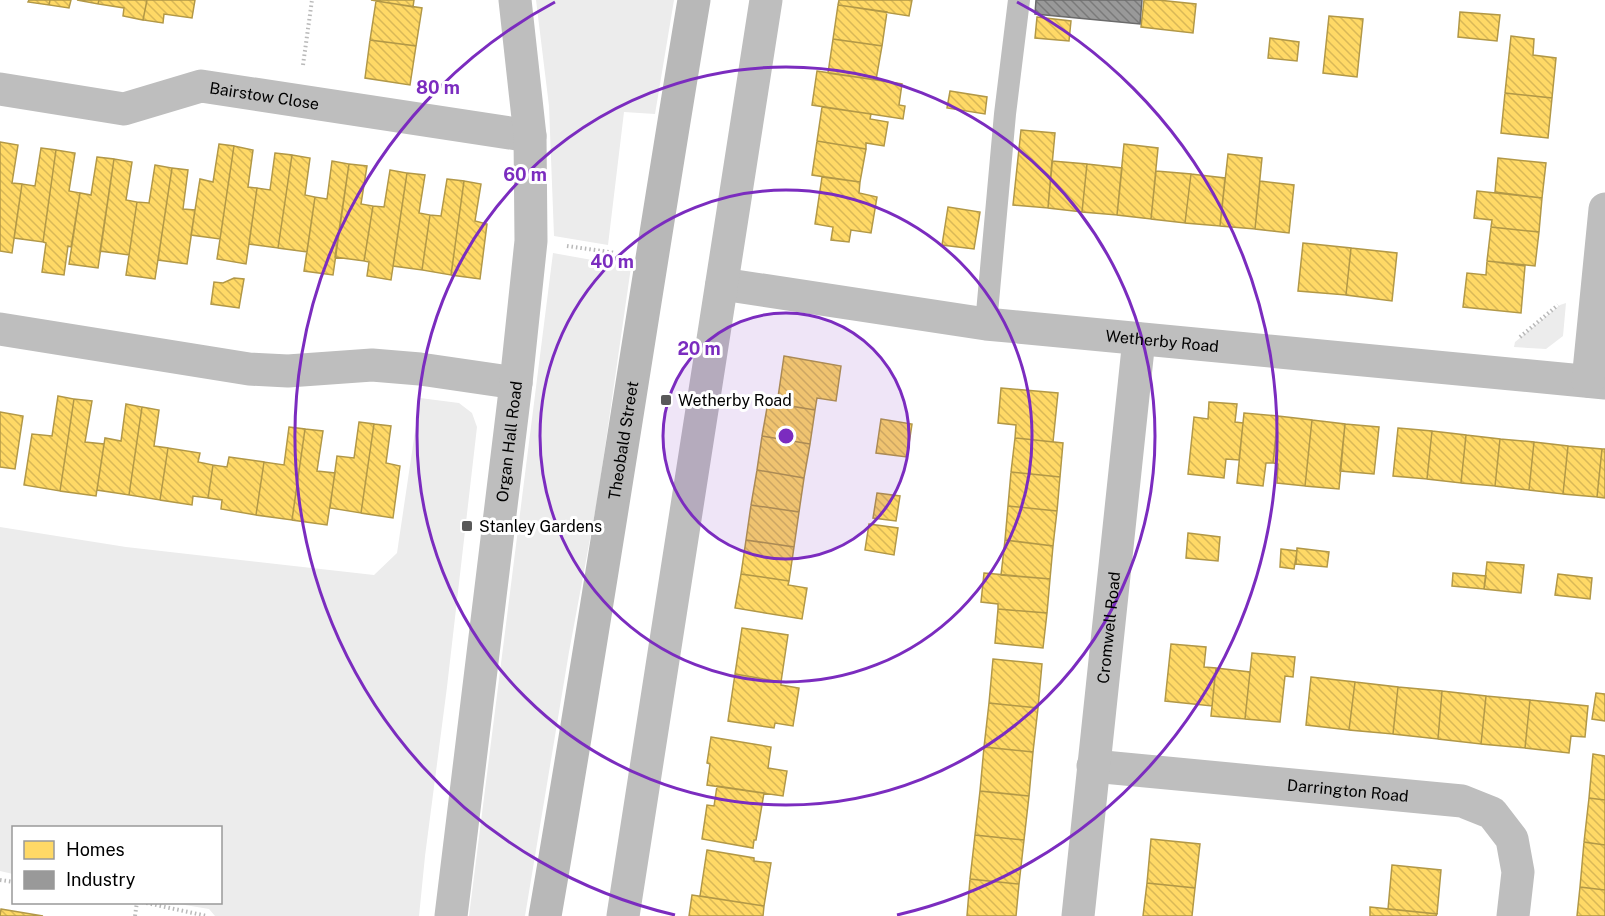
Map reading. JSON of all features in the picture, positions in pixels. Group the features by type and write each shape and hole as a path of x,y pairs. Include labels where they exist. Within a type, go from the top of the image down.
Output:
{"street":[{"name":"Organ Hall Road","path":"451,916 516,383 531,241 530,136 515,0"},
{"name":"Theobald Street","path":"545,916 615,498 651,258 694,0"},
{"path":"623,916 766,0"},
{"name":"Bairstow Close","path":"0,89 124,109 201,86 530,136"},
{"path":"1596,382 1605,209"},
{"name":"Wetherby Road","path":"722,284 986,324 1596,382"},
{"path":"0,329 249,369 288,370 372,365 420,369 516,383"},
{"name":"Cromwell Road","path":"1078,916 1139,339"},
{"name":"Darrington Road","path":"1094,766 1462,801 1492,813 1512,838 1518,872 1513,916"}],"lane":[{"path":"986,324 1005,114 1019,0"}],"path":[{"path":"297,101 312,0"},
{"path":"531,241 651,258"},
{"path":"1512,344 1563,300"},
{"path":"147,904 207,916"}],"shaded area":[{"path":"536,0 674,0 655,114 624,112 608,245 554,236 549,106"},
{"path":"553,253 631,267 598,496 569,652 525,916 469,916"},
{"path":"1566,303 1563,336 1546,349 1514,347 1515,342 1560,305"},
{"path":"420,398 459,403 472,413 477,427 419,916 215,916 209,909 179,904 222,904 222,826 12,826 12,874 0,871 0,527 126,547 374,575 397,553"}],"building: Homes":[{"path":"29,0 50,0 49,5 28,2"},
{"path":"50,0 71,0 69,8 49,5"},
{"path":"77,0 99,0 98,4"},
{"path":"99,0 147,0 143,20 123,16 124,8 98,4"},
{"path":"147,0 195,0 192,18 164,14 163,23 143,20"},
{"path":"371,0 414,0 413,7"},
{"path":"839,0 912,0 909,16 838,5"},
{"path":"1144,0 1196,4 1193,33 1141,27"},
{"path":"376,1 422,8 416,46 370,40"},
{"path":"838,5 887,12 882,46 833,39"},
{"path":"1460,12 1500,15 1497,41 1458,37"},
{"path":"1329,16 1363,19 1357,77 1323,73"},
{"path":"1037,17 1071,21 1069,41 1035,38"},
{"path":"1511,36 1534,39 1533,55 1556,58 1552,98 1505,93"},
{"path":"1270,38 1299,42 1297,61 1268,58"},
{"path":"833,39 882,46 876,80 828,73"},
{"path":"370,40 416,46 410,85 365,78"},
{"path":"817,71 902,84 899,105 905,106 903,119 812,105"},
{"path":"950,91 987,97 985,114 947,108"},
{"path":"1505,93 1552,98 1548,138 1501,133"},
{"path":"822,107 871,114 870,119 888,122 884,146 866,143 866,149 817,141"},
{"path":"1021,130 1055,133 1048,208 1013,205"},
{"path":"817,141 866,149 860,182 812,175"},
{"path":"0,142 18,145 12,183 22,184 12,253 0,251"},
{"path":"219,144 234,146 220,239 191,235 200,179 213,182"},
{"path":"1124,144 1158,148 1151,219 1117,215"},
{"path":"234,146 253,150 248,187 257,188 246,264 217,259"},
{"path":"41,148 56,150 43,242 14,238 22,184 35,186"},
{"path":"56,150 75,153 69,191 80,193 64,275 42,272 46,243 43,242"},
{"path":"275,153 292,155 278,248 249,244 257,188 270,190"},
{"path":"1228,154 1262,158 1255,229 1220,226"},
{"path":"292,155 310,158 305,195 315,197 307,252 278,248"},
{"path":"97,157 114,159 98,268 69,264 80,193 91,195"},
{"path":"1498,158 1546,163 1542,198 1495,192"},
{"path":"114,159 132,162 126,200 137,202 129,255 100,251"},
{"path":"332,161 349,164 333,275 304,271 315,197 327,199"},
{"path":"1052,161 1087,164 1082,212 1048,208"},
{"path":"349,164 367,166 361,204 373,206 364,261 335,257"},
{"path":"1087,164 1122,168 1117,215 1082,212"},
{"path":"155,165 172,168 155,279 126,275 137,202 149,203"},
{"path":"172,168 188,170 183,209 195,210 187,264 158,260"},
{"path":"390,170 407,173 391,280 367,276 369,262 364,261 373,206 384,207"},
{"path":"1156,171 1191,174 1185,223 1151,219"},
{"path":"407,173 425,175 419,213 430,215 422,270 393,266"},
{"path":"1191,174 1225,178 1220,226 1185,223"},
{"path":"822,177 860,182 859,193 877,197 871,233 851,230 849,242 831,240 833,227 815,224"},
{"path":"447,179 464,181 451,275 422,270 430,215 441,216"},
{"path":"464,181 481,184 475,221 487,224 480,279 451,275"},
{"path":"1260,181 1294,185 1289,233 1255,229"},
{"path":"1477,191 1542,198 1539,232 1491,227 1492,220 1474,218"},
{"path":"948,207 980,212 974,249 942,245"},
{"path":"1491,227 1539,232 1535,266 1487,261"},
{"path":"1303,243 1351,248 1346,295 1298,291"},
{"path":"1351,248 1397,253 1392,301 1346,295"},
{"path":"1487,261 1525,266 1521,313 1463,307 1467,273 1486,275"},
{"path":"234,278 244,279 239,308 211,304 214,282 223,283"},
{"path":"784,356 841,366 836,401 817,398 815,410 777,404"},
{"path":"1001,388 1058,393 1053,442 1015,438 1016,425 998,423"},
{"path":"58,396 74,399 60,491 24,485 32,434 52,436"},
{"path":"74,399 92,401 85,442 104,444 96,496 60,491"},
{"path":"768,402 815,410 810,444 762,436"},
{"path":"1209,402 1237,404 1235,422 1243,423 1239,460 1226,459 1224,478 1188,474 1194,417 1208,419"},
{"path":"126,404 142,407 129,495 97,490 105,438 121,441"},
{"path":"142,407 159,410 154,446 168,448 160,500 129,495"},
{"path":"0,412 23,416 15,469 0,467"},
{"path":"1244,413 1278,416 1273,463 1266,463 1263,486 1237,483"},
{"path":"1278,416 1312,420 1305,486 1277,483 1278,464 1273,463"},
{"path":"881,419 912,424 907,457 876,453"},
{"path":"1312,420 1345,424 1339,489 1305,486"},
{"path":"359,422 374,424 361,513 330,508 337,456 354,458"},
{"path":"374,424 391,426 386,463 400,466 393,518 361,513"},
{"path":"1345,424 1379,427 1374,474 1340,471"},
{"path":"289,427 305,429 292,520 256,515 264,462 284,465"},
{"path":"1398,428 1432,431 1427,479 1393,476"},
{"path":"305,429 323,431 317,471 335,473 327,525 292,520"},
{"path":"1432,431 1466,435 1461,483 1427,479"},
{"path":"1466,435 1500,439 1495,486 1461,483"},
{"path":"762,436 810,444 804,478 757,470"},
{"path":"1015,438 1063,443 1060,477 1011,472"},
{"path":"1500,439 1534,442 1529,490 1495,486"},
{"path":"1534,442 1568,446 1563,494 1529,490"},
{"path":"1568,446 1602,449 1597,497 1563,494"},
{"path":"168,448 200,453 198,462 213,465 208,498 193,496 192,505 160,500"},
{"path":"1602,449 1605,449 1605,498 1597,497"},
{"path":"229,457 264,462 256,515 221,509 222,500 208,498 213,465 227,467"},
{"path":"757,470 804,478 799,512 751,505"},
{"path":"1011,472 1060,477 1057,511 1008,506"},
{"path":"877,493 900,496 896,521 873,518"},
{"path":"751,505 799,512 794,547 746,540"},
{"path":"1008,506 1057,511 1053,546 1005,540"},
{"path":"869,524 898,528 894,555 865,550"},
{"path":"1188,533 1220,537 1218,561 1186,558"},
{"path":"746,540 794,547 789,581 741,574"},
{"path":"1005,540 1053,546 1050,579 1001,575"},
{"path":"1297,548 1329,552 1327,567 1296,564"},
{"path":"1281,549 1297,551 1294,569 1280,567"},
{"path":"1487,562 1524,565 1521,593 1484,589"},
{"path":"984,573 1050,579 1047,613 998,609 998,604 981,602"},
{"path":"1453,573 1486,576 1484,589 1452,586"},
{"path":"741,574 789,581 788,585 807,588 802,619 735,608"},
{"path":"1558,574 1592,578 1590,599 1555,595"},
{"path":"998,609 1047,613 1043,648 995,643"},
{"path":"742,628 788,635 781,682 735,674"},
{"path":"1171,644 1206,647 1204,667 1216,668 1212,706 1165,701"},
{"path":"1252,653 1295,657 1293,677 1285,676 1280,722 1245,719"},
{"path":"993,659 1042,664 1038,708 989,703"},
{"path":"1216,668 1250,672 1245,719 1211,716"},
{"path":"735,674 781,682 781,685 799,688 793,726 775,723 774,728 728,721"},
{"path":"1311,677 1355,682 1349,730 1306,725"},
{"path":"1355,682 1398,687 1393,734 1349,730"},
{"path":"1398,687 1442,691 1438,739 1393,734"},
{"path":"1442,691 1486,696 1481,744 1438,739"},
{"path":"1596,693 1605,694 1605,721 1592,719"},
{"path":"1486,696 1530,700 1525,748 1481,744"},
{"path":"1530,700 1588,706 1585,737 1571,736 1569,753 1525,748"},
{"path":"989,703 1038,708 1033,752 984,747"},
{"path":"711,737 771,747 768,768 787,771 783,796 707,785 710,764 707,763"},
{"path":"984,747 1033,752 1029,796 980,791"},
{"path":"1593,754 1605,756 1605,800 1589,798"},
{"path":"717,786 764,793 753,848 702,839 707,805 714,806"},
{"path":"980,791 1029,796 1024,840 975,835"},
{"path":"1589,798 1605,800 1605,845 1584,842"},
{"path":"975,835 1024,840 1019,884 970,879"},
{"path":"1151,839 1200,844 1195,888 1147,883"},
{"path":"1584,842 1605,845 1605,890 1580,887"},
{"path":"707,850 771,863 764,906 700,896"},
{"path":"1392,865 1441,870 1437,914 1388,909"},
{"path":"970,879 1019,884 1016,916 967,916"},
{"path":"1147,883 1195,888 1192,916 1143,916"},
{"path":"1580,887 1605,890 1605,916 1577,916"},
{"path":"692,895 764,906 763,916 689,916"},
{"path":"1370,907 1437,914 1436,916 1370,916"},
{"path":"1,909 43,916 0,916"}],"building: Industry":[{"path":"1036,0 1142,0 1140,24 1035,14"}],"place":[{"name":"Wetherby Road","path":"666,400"},
{"name":"Stanley Gardens","path":"467,526"}]}
